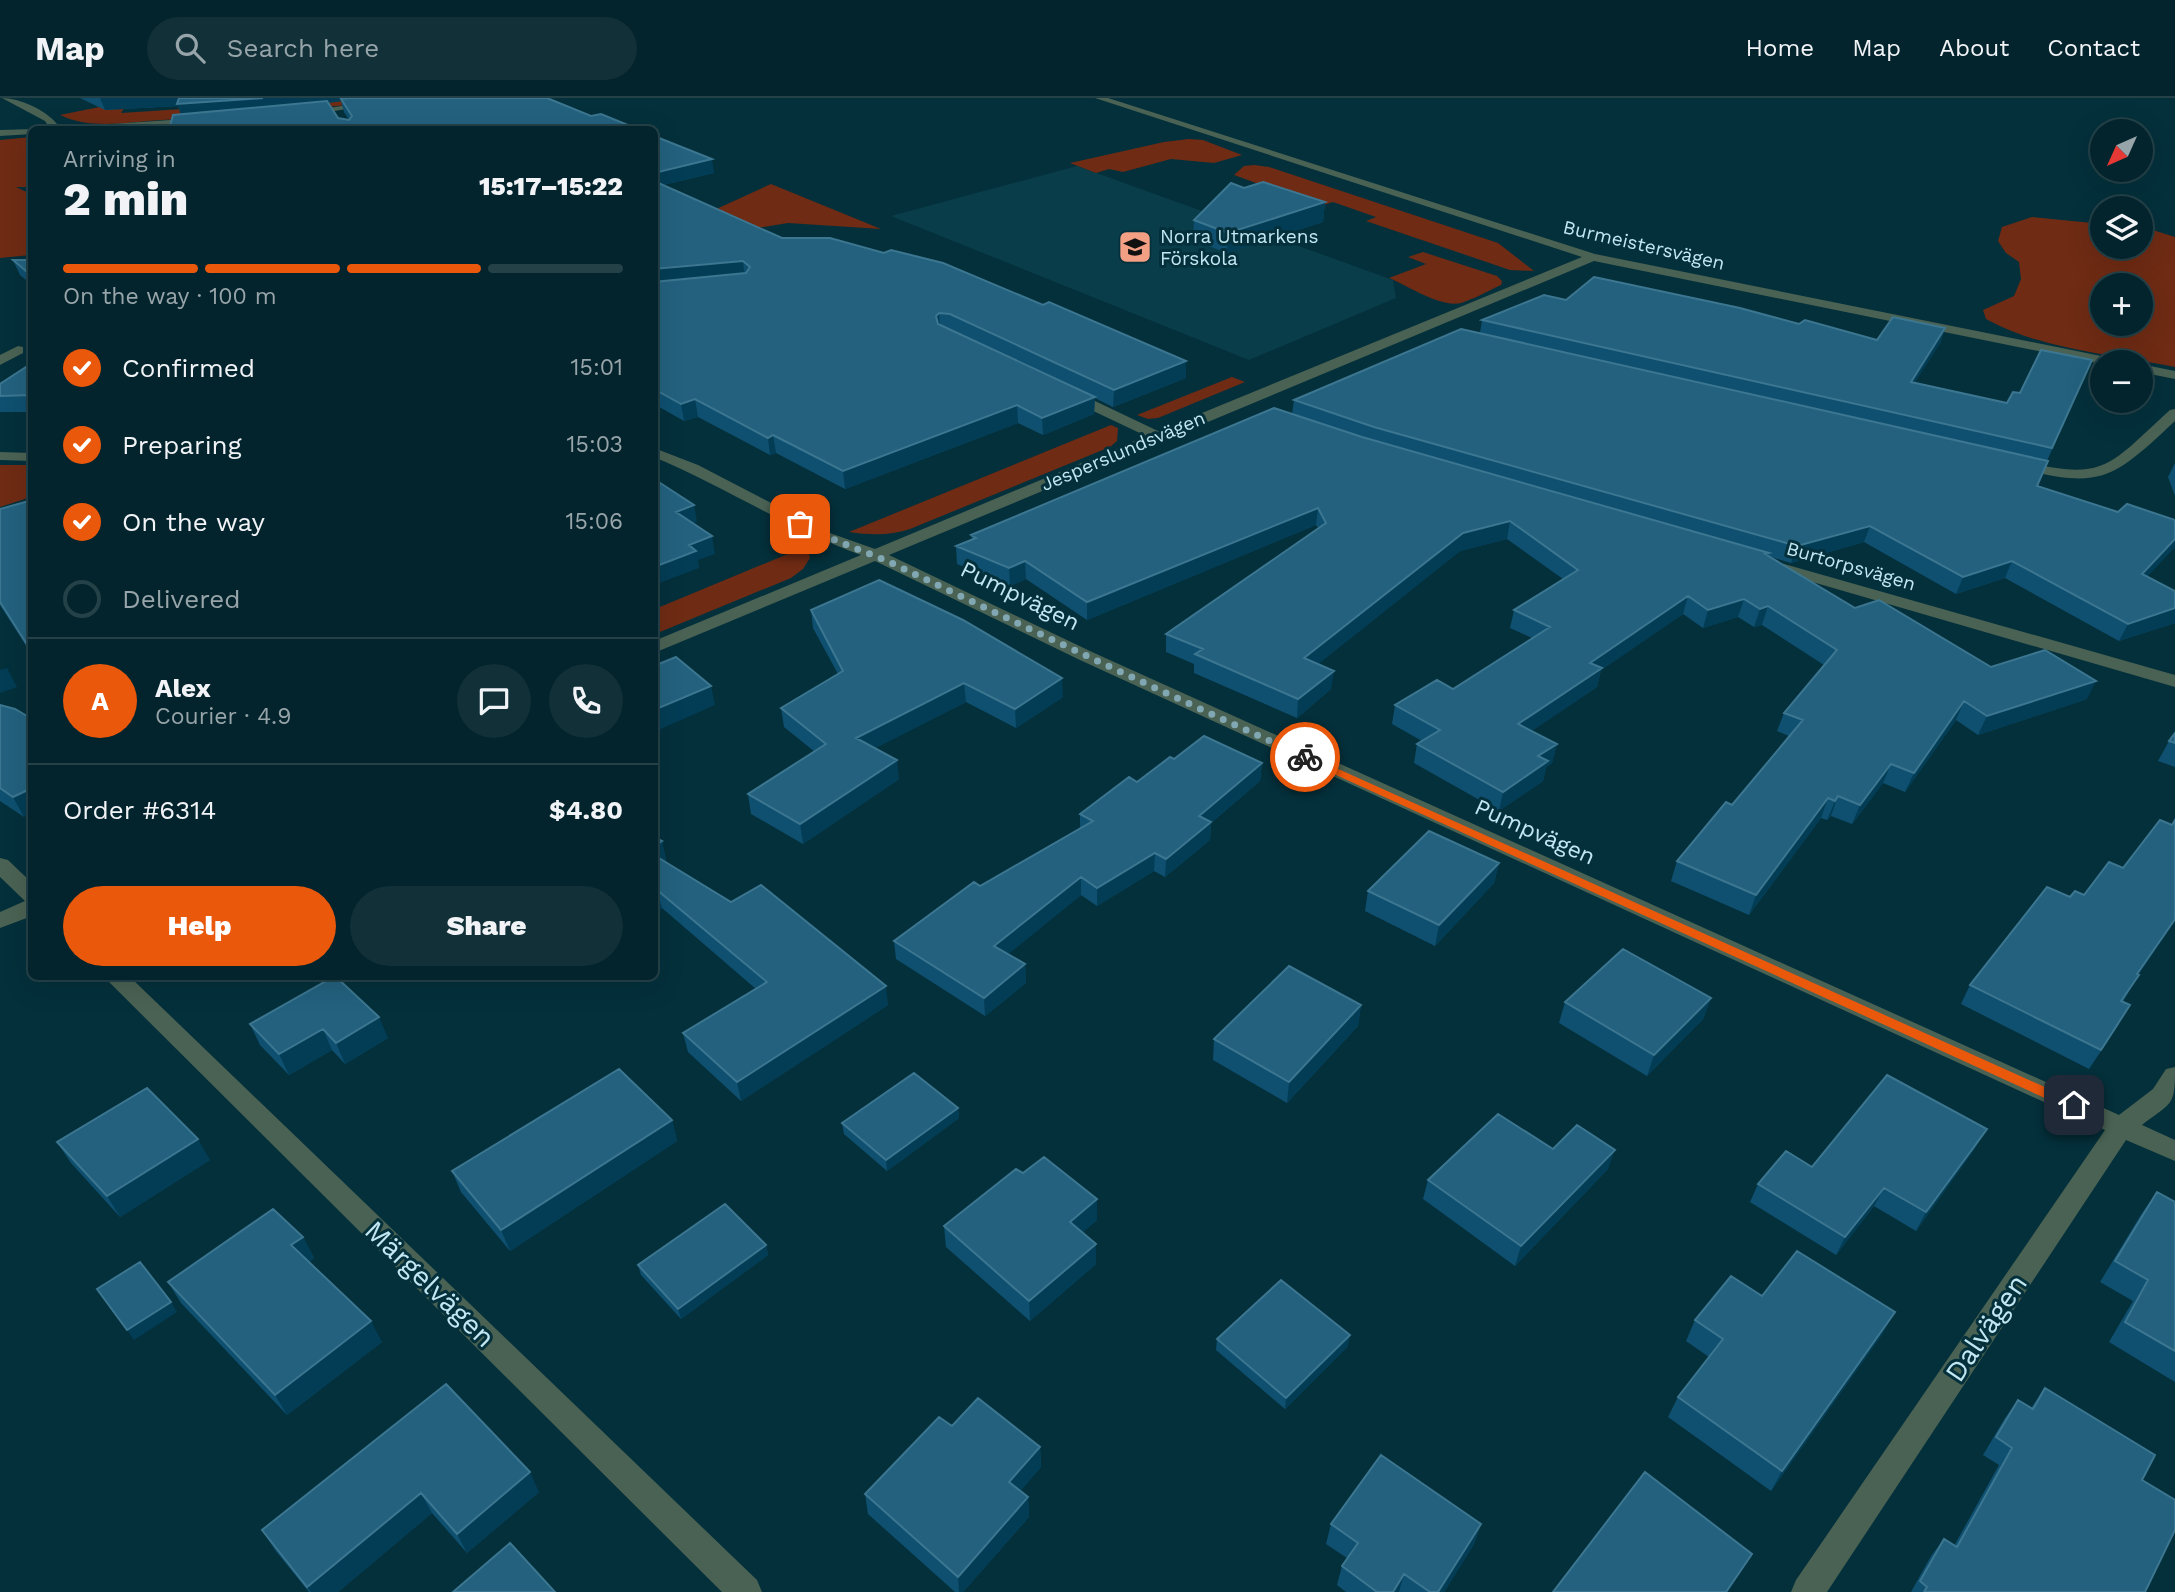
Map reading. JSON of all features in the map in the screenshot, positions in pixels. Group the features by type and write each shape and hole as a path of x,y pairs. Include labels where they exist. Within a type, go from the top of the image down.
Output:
{"street":[{"path":"6,98 48,120 51,126"},
{"path":"297,114 339,114 409,98"},
{"name":"Burmeistersvägen","path":"1099,98 1593,257 2090,358"},
{"path":"124,126 210,121"},
{"path":"0,134 28,131"},
{"name":"Jesperslundsvägen","path":"658,646 1593,257"},
{"path":"1429,327 1448,333"},
{"path":"0,361 18,350"},
{"path":"2153,371 2175,375"},
{"path":"1056,388 1158,436"},
{"path":"1236,404 1260,413"},
{"path":"2005,461 2045,471 2073,473 2113,468 2175,413"},
{"name":"Pumpvägen","path":"658,454 694,468 821,535 876,555 1086,656 2175,1151"},
{"path":"0,456 28,457"},
{"name":"Burtorpsvägen","path":"1750,559 2175,681"},
{"path":"0,865 28,892"},
{"path":"0,920 28,909"},
{"name":"Märgelvägen","path":"118,980 745,1592"},
{"name":"Dalvägen","path":"1808,1592 2121,1127 2162,1096 2175,1076"}],"shaded area":[{"path":"355,98 346,105 323,108 123,123 97,124 60,115 129,101 121,113"},
{"path":"28,137 28,187 16,187 28,193 28,255 0,258 0,140"},
{"path":"1203,140 1242,155 1214,163 1171,159 1123,172 1109,169 1096,173 1070,163 1164,142"},
{"name":"Norra Utmarkens Förskola","path":"1077,166 1393,280 1396,298 1249,360 891,216"},
{"path":"1244,166 1269,167 1498,243 1534,271 1510,270 1366,221 1376,217 1333,202 1320,206 1234,175"},
{"path":"771,184 881,229 788,223 658,245 712,211"},
{"path":"2032,217 2090,223 2090,259 2153,259 2153,230 2175,237 2175,367 2153,363 2153,350 2090,351 2029,337 1986,319 1983,310 2014,296 2021,279 2019,262 2006,253 1998,241 2002,227"},
{"path":"1423,252 1497,276 1502,281 1501,285 1453,304 1434,299 1389,278 1426,264 1408,257"},
{"path":"1232,377 1245,382 1158,418 1148,419 1137,415"},
{"path":"1111,425 1118,428 1117,441 1110,447 910,529 880,534 849,532"},
{"path":"0,465 28,465 28,498 0,507"},
{"path":"807,546 810,558 803,569 791,578 658,633 658,608"}],"building":[{"path":"179,98 263,98 177,104"},
{"path":"547,98 591,116 601,114 630,126 170,126 173,115 327,101 338,118 349,120 352,116 341,99"},
{"path":"658,138 712,159 658,172"},
{"path":"1263,182 1325,202 1228,233 1194,220 1231,183 1244,188"},
{"path":"658,183 782,238 830,238 884,253 891,250 943,263 1043,305 1049,302 1186,361 1114,390 950,314 939,313 936,316 938,324 1095,397 1042,418 1017,405 843,471 773,435 768,438 695,399 681,404 658,391 658,282 746,273 750,267 743,261 658,269"},
{"path":"13,260 28,260 28,273"},
{"path":"1594,277 1740,308 1799,324 1805,320 1877,340 1893,317 1945,328 1911,382 2007,403 2013,392 2020,393 2041,350 2090,360 2090,364 2052,448 1482,320 1544,295 1566,300"},
{"path":"1461,329 2048,461 2037,486 2118,512 2127,504 2175,520 2175,539 2142,574 2175,591 2175,608 2128,624 2012,561 1963,577 1870,526 1797,546 1374,427 1294,400"},
{"path":"28,366 28,395 0,396 0,384"},
{"path":"1274,408 1362,437 1769,553 1765,554 1855,608 1879,600 1991,667 2045,650 2096,681 1987,716 1964,701 1914,773 1891,764 1860,805 1838,796 1835,801 1828,798 1756,895 1677,861 1726,802 1732,805 1803,720 1784,713 1837,650 1768,606 1760,609 1744,599 1708,610 1688,596 1590,663 1602,668 1518,724 1557,744 1538,756 1548,761 1503,792 1417,744 1440,730 1395,705 1437,680 1453,689 1550,627 1514,610 1578,570 1510,521 1463,533 1304,658 1334,671 1298,699 1195,654 1203,649 1166,634 1326,523 1318,508 1087,602 1025,561 1009,568 956,546 976,538 971,535"},
{"path":"658,482 694,505 676,512 712,536 689,545 696,551 658,565"},
{"path":"28,501 28,646 0,602 0,509"},
{"path":"879,580 963,620 1062,678 1015,709 964,683 856,738 897,760 800,824 748,794 826,744 781,708 843,671 811,610"},
{"path":"676,657 711,686 658,708 658,664"},
{"path":"0,705 28,717 28,790 13,797 0,788"},
{"path":"1204,736 1262,763 1199,816 1211,822 1166,859 1155,853 1097,888 1081,877 994,946 1025,964 984,998 894,941 974,882 980,886 1093,821 1080,814 1129,777 1137,782"},
{"path":"2160,820 2172,825 2175,820 2175,919 2121,1001 2130,1005 2101,1050 1970,985 2047,887 2070,897 2075,891 2084,895 2109,862 2123,868"},
{"path":"1429,831 1499,863 1439,925 1368,891"},
{"path":"658,857 731,902 761,885 886,986 737,1082 683,1033 767,982 658,891"},
{"path":"1623,949 1711,998 1654,1055 1565,1002"},
{"path":"1289,966 1361,1005 1289,1082 1214,1039"},
{"path":"328,980 339,980 379,1017 336,1043 323,1029 279,1054 250,1024"},
{"path":"619,1069 672,1120 501,1230 452,1171"},
{"path":"914,1073 958,1108 886,1160 842,1123"},
{"path":"1887,1075 1987,1129 1926,1212 1884,1188 1845,1237 1758,1184 1786,1151 1812,1167"},
{"path":"147,1088 198,1139 107,1196 57,1142"},
{"path":"1498,1114 1553,1149 1577,1125 1615,1150 1521,1246 1428,1180"},
{"path":"1044,1157 1097,1199 1070,1222 1096,1244 1029,1301 944,1226 1016,1169 1023,1173"},
{"path":"2157,1192 2175,1202 2175,1351 2125,1322 2148,1280 2115,1261"},
{"path":"725,1204 766,1245 678,1309 638,1265"},
{"path":"273,1209 303,1237 291,1245 371,1321 275,1395 168,1282"},
{"path":"1797,1251 1895,1312 1782,1471 1678,1397 1723,1339 1695,1320 1731,1276 1762,1296"},
{"path":"140,1262 171,1302 127,1330 97,1289"},
{"path":"1281,1280 1350,1335 1286,1398 1217,1339"},
{"path":"446,1384 530,1472 457,1534 421,1493 307,1587 262,1530"},
{"path":"2045,1388 2155,1455 2142,1480 2175,1500 2175,1530 2145,1592 1924,1592 1927,1587 1920,1581 1944,1539 1957,1547 2012,1448 1996,1437 2018,1400 2033,1409"},
{"path":"978,1398 1040,1447 1009,1482 1028,1497 958,1577 865,1494 939,1417 952,1426"},
{"path":"1381,1455 1481,1524 1438,1592 1430,1592 1404,1574 1393,1592 1377,1592 1342,1566 1358,1543 1331,1524"},
{"path":"1645,1472 1752,1554 1726,1592 1553,1592"},
{"path":"510,1543 555,1592 453,1592"}],"way so far":[{"path":"800,524 821,535 876,555 1305,757"}],"place":[{"name":"Norra Utmarkens Förskola","path":"1135,247"}],"route":[{"path":"1305,757 2074,1105"}]}
